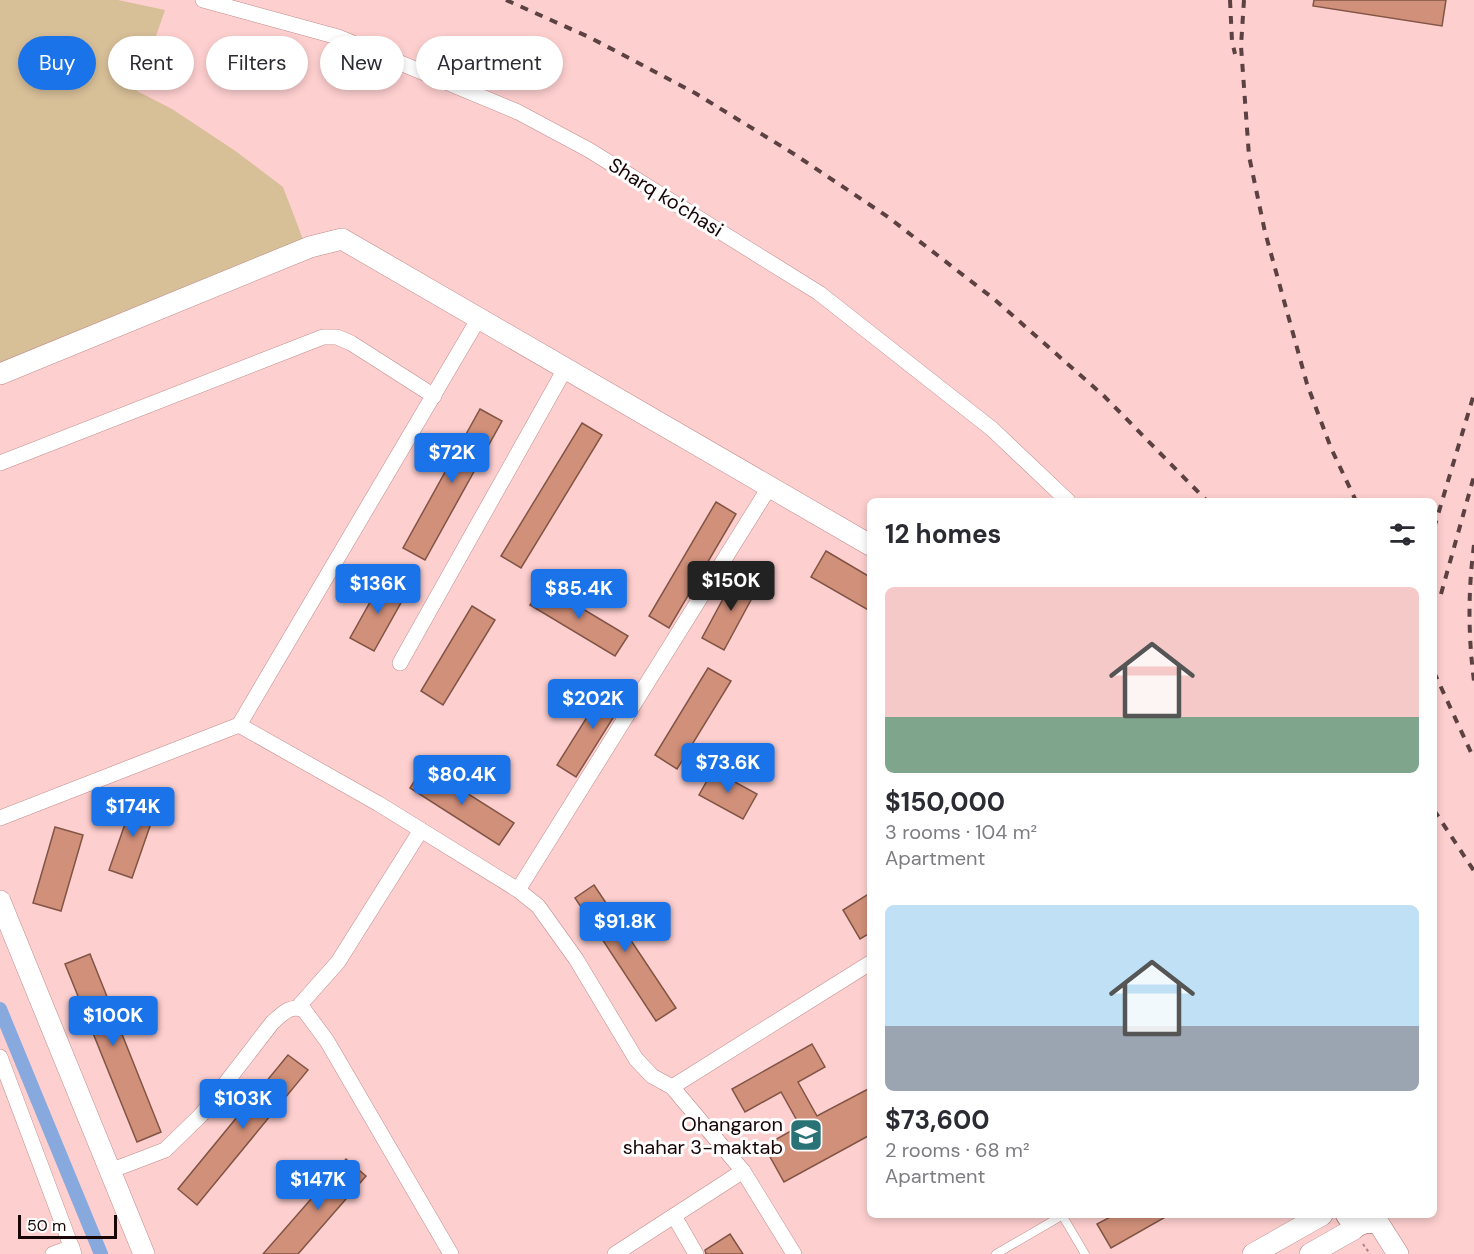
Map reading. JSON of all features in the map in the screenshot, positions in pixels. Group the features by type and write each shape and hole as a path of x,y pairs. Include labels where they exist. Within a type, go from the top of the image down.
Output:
{"main road":[{"path":"0,374 310,247 342,239 867,542"},
{"path":"0,901 144,1254"},
{"path":"1253,1254 1318,1218"},
{"path":"1375,1220 1398,1254"},
{"path":"1310,1254 1349,1222"}],"street":[{"name":"Sharq ko'chasi","path":"203,0 338,37 518,112 589,150 819,293 992,429 1065,498"},
{"path":"0,818 239,725 479,318"},
{"path":"0,464 323,337 337,337 351,343 434,396"},
{"path":"400,663 565,369"},
{"path":"518,890 771,486"},
{"path":"239,725 379,804 518,890 538,906 576,959 636,1059 652,1076 672,1087 743,1171 794,1254"},
{"path":"110,1171 165,1150 201,1115 272,1023 285,1012 298,1007 338,962 421,830"},
{"path":"672,1087 867,965"},
{"path":"298,1007 303,1010 327,1041 451,1254"},
{"path":"0,1057 73,1250 53,1254"},
{"path":"615,1254 743,1171"},
{"path":"674,1216 696,1254"},
{"path":"1349,1222 1365,1224 1375,1220"}],"lane":[{"path":"996,1254 1058,1218"},
{"path":"1065,1218 1085,1254"}],"shaded area":[{"path":"0,0 118,0 165,10 156,36 108,36 108,90 137,90 172,109 234,150 283,187 304,242 0,367"}],"building":[{"path":"1314,0 1446,0 1442,26 1313,6"},
{"path":"480,409 502,421 425,560 403,548"},
{"path":"582,423 602,435 521,568 501,556"},
{"path":"716,502 736,514 669,628 649,616"},
{"path":"826,551 867,575 867,609 811,577"},
{"path":"737,573 759,585 724,650 702,638"},
{"path":"383,579 407,592 374,651 350,638"},
{"path":"543,585 628,636 615,656 530,605"},
{"path":"472,606 495,620 443,705 421,691"},
{"path":"708,668 731,681 677,769 655,755"},
{"path":"609,682 628,694 576,777 557,765"},
{"path":"424,766 514,823 499,845 410,788"},
{"path":"713,770 757,794 743,819 699,795"},
{"path":"134,798 157,806 132,878 109,870"},
{"path":"55,827 83,835 61,911 33,903"},
{"path":"594,885 676,1008 656,1021 575,898"},
{"path":"867,895 867,935 860,939 843,910"},
{"path":"90,954 161,1132 137,1142 65,964"},
{"path":"812,1044 825,1067 798,1082 817,1116 867,1090 867,1137 784,1182 764,1146 800,1126 781,1092 745,1112 732,1089"},
{"path":"288,1055 308,1070 197,1205 178,1189"},
{"path":"346,1159 366,1176 298,1254 263,1254"},
{"path":"1108,1218 1164,1218 1111,1248 1097,1224"},
{"path":"730,1234 743,1254 706,1254 705,1250"}],"waterway":[{"path":"0,1009 101,1254"}],"railway":[{"path":"506,0 589,37 695,93 794,154 888,217 994,299 1104,396 1204,498"},
{"path":"1230,0 1235,54"},
{"path":"1244,0 1241,46 1249,156 1265,232 1307,384 1331,448 1355,498"},
{"path":"1437,518 1474,394"},
{"path":"1441,594 1474,476"},
{"path":"1474,545 1470,613 1474,681"},
{"path":"1437,679 1474,759"},
{"path":"1437,815 1474,871"}],"place":[{"name":"Ohangaron shahar 3-maktab","path":"806,1135"}]}
